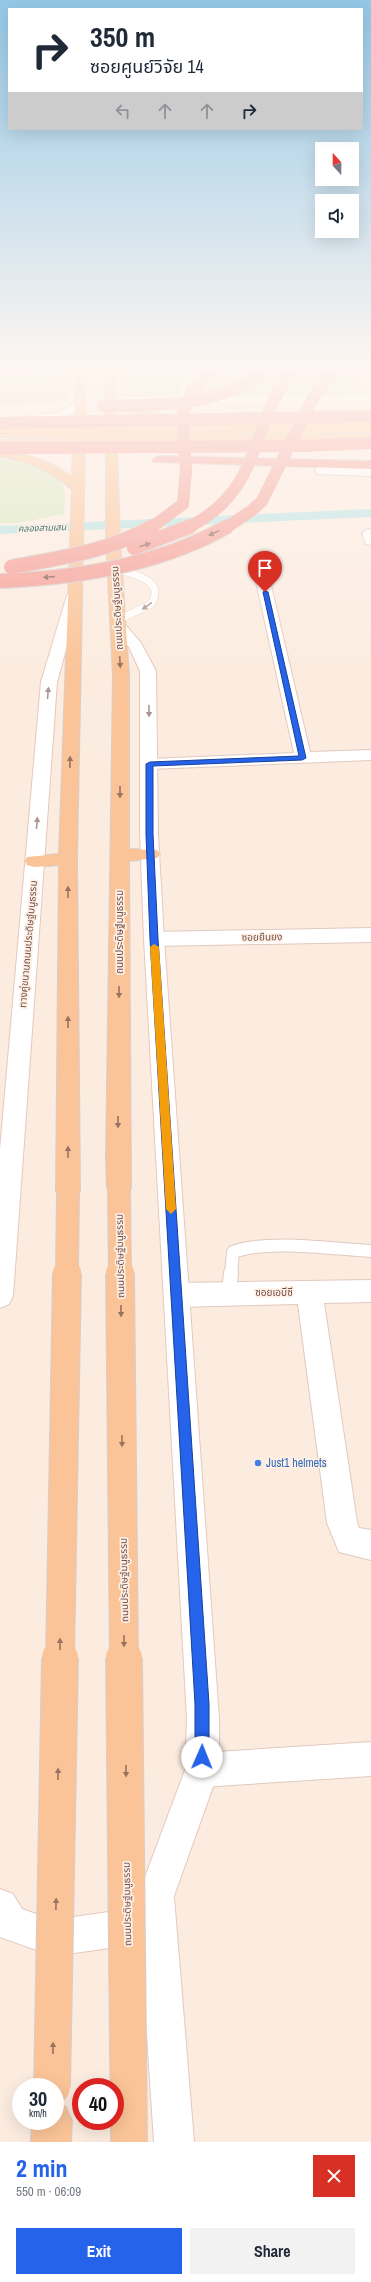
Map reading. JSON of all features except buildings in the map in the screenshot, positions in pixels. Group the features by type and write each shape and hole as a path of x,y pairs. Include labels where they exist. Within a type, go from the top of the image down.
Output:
{"highway":[{"path":"5,567 88,552 119,542 148,530 167,518 183,504 186,471"},
{"path":"5,567 54,566 101,559 151,543 196,523 213,511 226,501 245,471"},
{"path":"0,581 61,576 108,569 177,550 230,525 261,503 279,471"}],"main road":[{"path":"56,471 65,476 77,488"},
{"path":"52,2078 68,1191 68,859 77,471"},
{"name":"ถนนประดิษฐ์มนูธรรม","path":"113,471 113,540 120,676 118,1150 129,2142"},
{"path":"120,855 151,854"},
{"path":"34,861 68,859"},
{"path":"51,2142 52,2130"}],"street":[{"path":"321,472 371,472"},
{"path":"262,577 302,758"},
{"name":"ทางคู่ขนานถนนประดิษฐ์มนูธรรม","path":"0,1296 49,682 74,595"},
{"path":"118,622 136,646 148,671 154,939 203,1720 202,1770 156,1897 174,2142"},
{"path":"150,764 371,755"},
{"name":"ซอยยืนยง","path":"154,939 371,935"},
{"name":"ซอยเอบีซี","path":"177,1295 371,1291"},
{"path":"310,1292 342,1523 350,1541 371,1545"},
{"path":"202,1770 371,1759"},
{"path":"0,1907 10,1923 54,1938 124,1928 156,1897"}],"lane":[{"path":"115,569 146,578 152,584 155,593 152,603 143,610 118,622"},
{"path":"229,1293 233,1252 240,1248 262,1247 371,1251"}],"green space":[{"path":"0,471 47,471 55,475 61,482 64,489 65,498 64,514 19,523 0,523"}],"waterway":[{"name":"คลองสามเสน","path":"0,530 371,513"}],"slow traffic":[{"path":"154,947 171,1209"}],"place":[{"name":"Just1 helmets","path":"258,1463"}],"route":[{"path":"202,1757 203,1720 154,939 149,834 150,764 302,758 265,592"}]}
